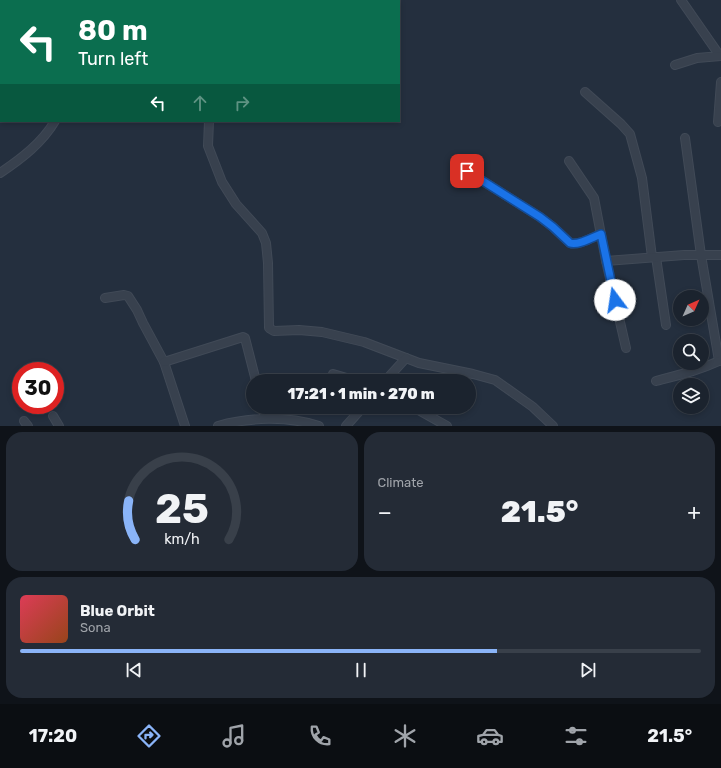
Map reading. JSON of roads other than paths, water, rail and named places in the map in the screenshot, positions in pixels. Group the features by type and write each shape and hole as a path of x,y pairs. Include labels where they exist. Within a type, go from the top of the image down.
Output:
{"street":[{"path":"675,65 696,58 720,56 682,0"},
{"path":"718,122 721,82"},
{"path":"585,92 630,134 642,178 666,325"},
{"path":"0,173 23,156 49,131 55,122"},
{"path":"209,122 208,146 222,182 236,204 262,233 266,243 268,263 269,328 274,331 299,330 322,332 364,342 419,364 473,374 495,380 533,407 553,426"},
{"path":"656,380 686,374 720,361 702,255 685,138"},
{"path":"569,161 594,198 606,261 626,348"},
{"path":"467,171 540,217 570,243 577,243 601,234"},
{"path":"606,261 654,257 721,255"},
{"path":"105,298 124,295 128,296 138,310 142,323 164,362 185,426"},
{"path":"164,362 243,337 245,338 254,374"},
{"path":"392,374 406,358"},
{"path":"264,414 265,418"},
{"path":"346,426 357,414"},
{"path":"426,414 447,426"},
{"path":"53,416 59,426"},
{"path":"218,426 228,423 265,418 309,423 319,426"}]}
